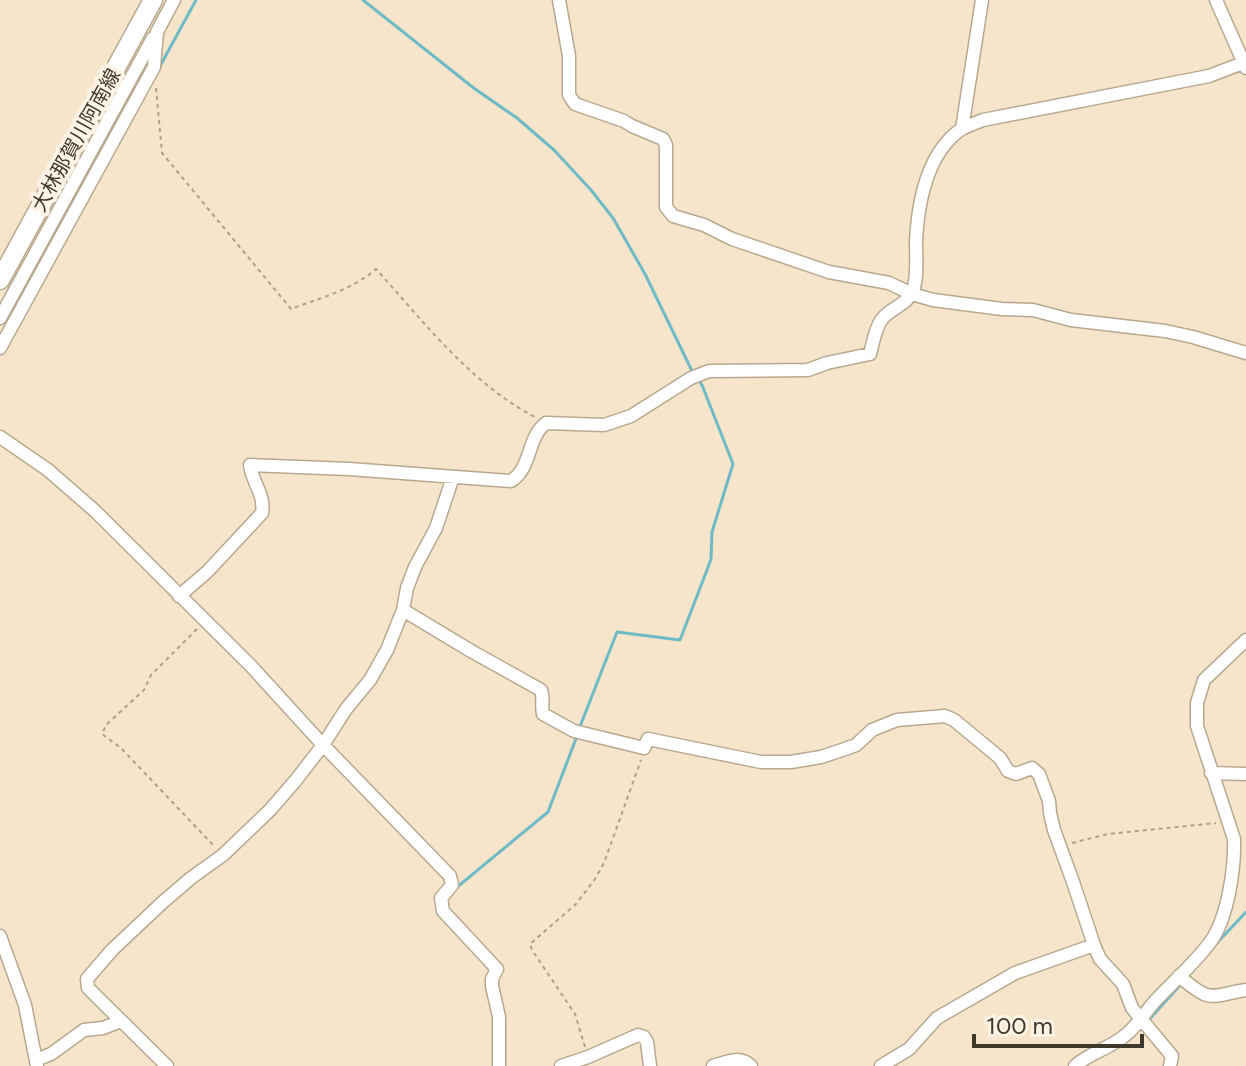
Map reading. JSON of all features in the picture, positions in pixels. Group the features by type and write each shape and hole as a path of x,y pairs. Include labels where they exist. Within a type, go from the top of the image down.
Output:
{"main road":[{"name":"大林那賀川阿南線","path":"0,280 153,0"}],"street":[{"path":"0,318 174,0"},
{"path":"559,0 569,56 569,95 575,104 663,139 666,145 666,207 673,216 829,272 889,283 933,300 1033,310 1071,320 1165,331 1246,353"},
{"path":"962,129 982,0"},
{"path":"179,596 207,572 262,513 264,501 252,478 250,465 511,481 520,475 539,428 546,423 604,425 631,416 691,378 709,371 808,370 870,354 880,322 892,309 907,302 912,294 923,190 933,163 947,141 962,129 983,120 1209,76 1245,66 1216,0"},
{"path":"0,348 154,67 157,32"},
{"path":"0,437 48,470 95,511 251,666 450,876 452,885 441,898 443,911 497,969 492,986 499,1017 499,1066"},
{"path":"167,1066 88,988 87,979 112,950 163,902 223,855 270,810 323,745 346,709 370,680 387,650 415,567 436,528 453,477"},
{"path":"403,610 541,690 543,714 558,723 582,733 644,748 648,739 761,762 791,762 821,757 856,745 872,730 897,720 945,716 954,720 1000,758 1008,771 1016,774 1032,768 1039,774 1049,801 1054,830 1100,959 1123,984 1132,1008 1172,1056 1170,1066"},
{"path":"1075,1066 1144,1021 1183,979 1220,924 1235,854 1234,839 1197,726 1197,703 1204,680 1246,640"},
{"path":"1211,773 1246,774"},
{"path":"0,936 25,1005 36,1063 84,1030 103,1028 121,1021"},
{"path":"881,1066 909,1049 937,1018 1015,973 1094,945"},
{"path":"1183,979 1204,996 1217,997 1246,990"},
{"path":"561,1066 638,1035 647,1042 650,1066"},
{"path":"713,1066 738,1059 751,1066"}],"path":[{"path":"154,67 162,153 291,309 336,294 376,269 473,373 518,408 546,423"},
{"path":"205,621 151,675 144,690 106,725 102,734 121,748 223,855"},
{"path":"588,1057 575,1014 530,944 576,904 595,879 604,863 644,748"},
{"path":"1061,848 1075,841 1108,834 1229,822"}],"waterway":[{"path":"159,68 196,0"},
{"path":"363,0 475,89 517,118 554,150 591,190 613,218 645,274 693,373"},
{"path":"579,729 617,632 680,640 711,559 712,532 733,464 698,379"},
{"path":"456,888 548,812 577,736"},
{"path":"1216,944 1246,912"},
{"path":"1147,1022 1182,983"}]}
